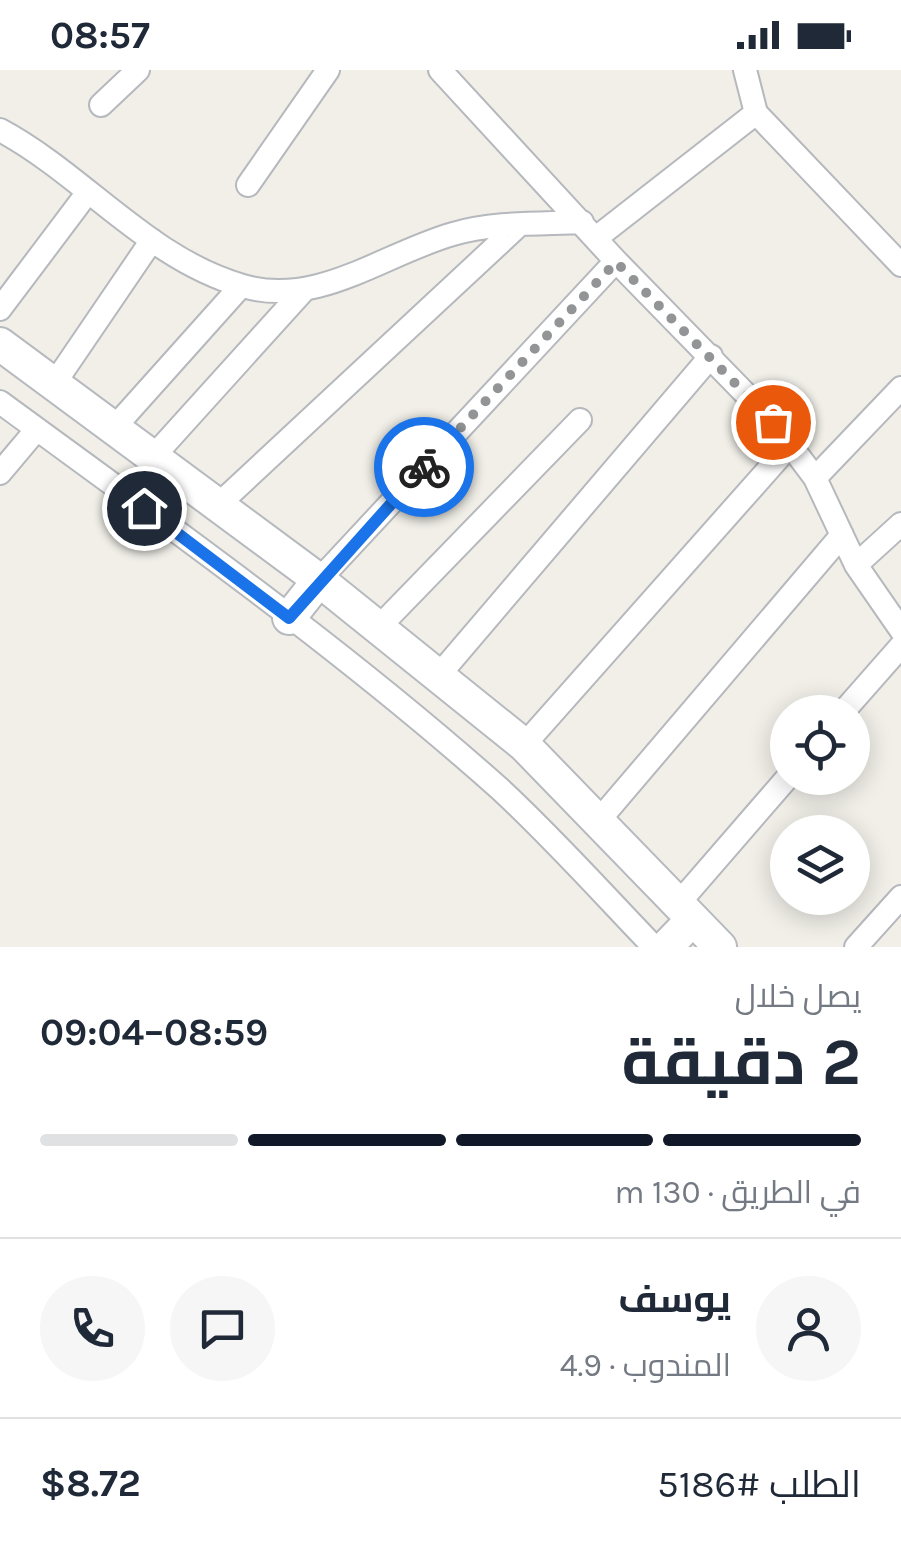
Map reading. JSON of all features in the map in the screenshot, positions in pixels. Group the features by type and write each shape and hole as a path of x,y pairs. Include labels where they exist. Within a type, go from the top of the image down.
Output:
{"street":[{"path":"101,105 138,70"},
{"path":"248,184 328,70"},
{"path":"440,70 790,445 815,478 856,565 897,619"},
{"path":"746,70 756,114 901,265"},
{"path":"0,130 32,147 152,240 241,286 276,294 303,291 456,233 519,225 589,230 756,114"},
{"path":"0,309 88,192"},
{"path":"218,505 519,225"},
{"path":"54,384 152,240"},
{"path":"289,618 319,580 616,262"},
{"path":"62,446 100,419 241,286"},
{"path":"152,458 303,291"},
{"path":"0,344 319,580 524,745 600,819 720,947"},
{"path":"439,675 711,356"},
{"path":"815,478 901,388"},
{"path":"0,402 289,618 501,790 654,947"},
{"path":"379,627 580,420"},
{"path":"0,473 36,428"},
{"path":"524,745 790,445"},
{"path":"856,565 901,524"},
{"path":"600,819 842,535"},
{"path":"858,695 901,646"},
{"path":"666,947 686,912 774,795"},
{"path":"856,947 901,897"}],"way so far":[{"path":"424,467 616,262 773,422"}],"route":[{"path":"144,508 289,618 424,467"}]}
